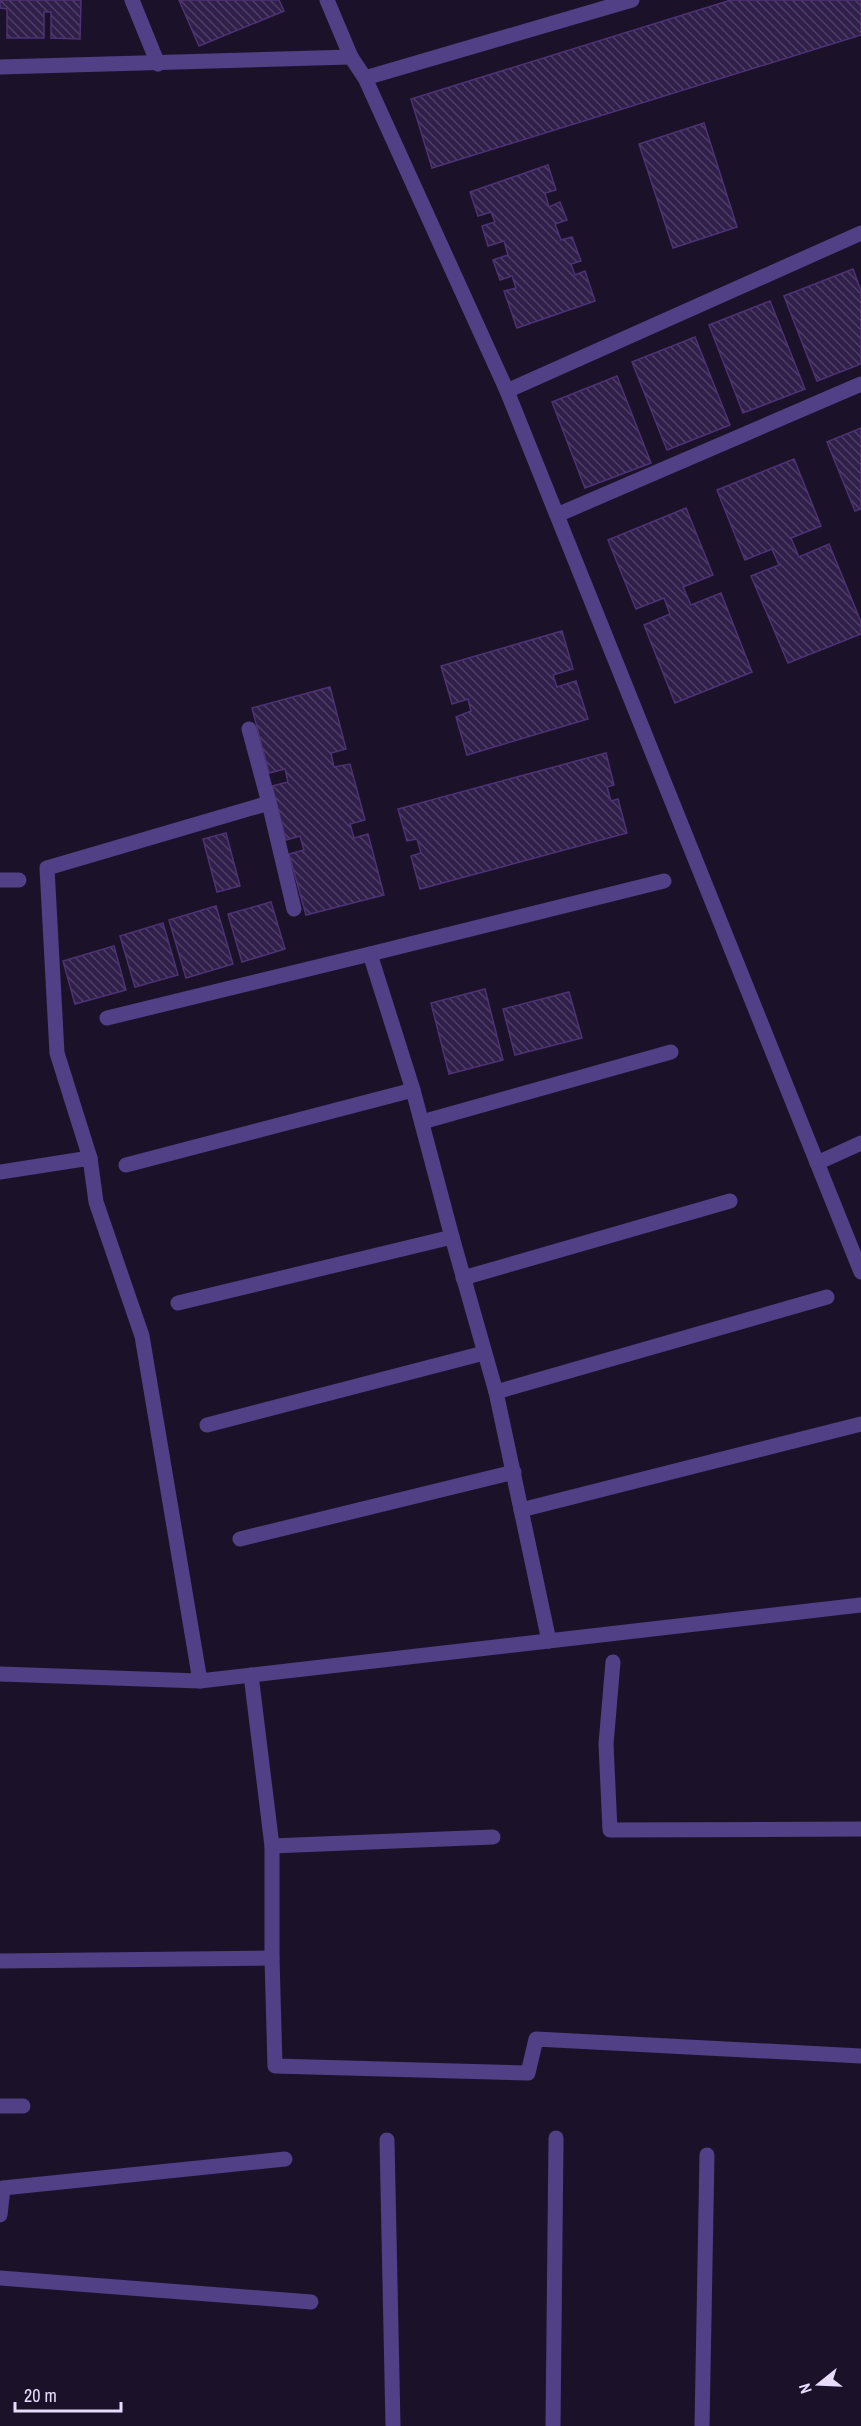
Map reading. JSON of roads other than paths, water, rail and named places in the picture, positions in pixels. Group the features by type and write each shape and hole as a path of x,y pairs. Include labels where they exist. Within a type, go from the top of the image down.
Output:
{"street":[{"path":"132,0 158,64"},
{"path":"327,0 351,57 366,78 507,391 861,1272"},
{"path":"366,78 632,0"},
{"path":"0,68 351,57"},
{"path":"507,391 861,233"},
{"path":"557,515 861,384"},
{"path":"249,729 294,909"},
{"path":"200,1681 142,1336 96,1202 90,1158 57,1053 47,868 269,803"},
{"path":"0,880 19,880"},
{"path":"106,1018 664,881"},
{"path":"370,954 413,1090 496,1392 549,1641"},
{"path":"422,1122 671,1052"},
{"path":"126,1165 413,1090"},
{"path":"817,1162 861,1143"},
{"path":"0,1172 90,1158"},
{"path":"463,1278 730,1201"},
{"path":"178,1303 452,1237"},
{"path":"496,1392 827,1297"},
{"path":"207,1425 484,1353"},
{"path":"521,1510 861,1424"},
{"path":"240,1539 514,1472"},
{"path":"0,1674 200,1681 861,1605"},
{"path":"613,1662 606,1744 610,1830 861,1829"},
{"path":"250,1675 272,1846 275,2066 528,2073 537,2039 861,2056"},
{"path":"272,1846 493,1838"},
{"path":"0,1961 272,1958"},
{"path":"0,2106 23,2106"},
{"path":"553,2426 556,2138"},
{"path":"387,2140 393,2426"},
{"path":"702,2426 706,2155"},
{"path":"0,2215 3,2188 285,2159"},
{"path":"0,2278 311,2302"}]}
